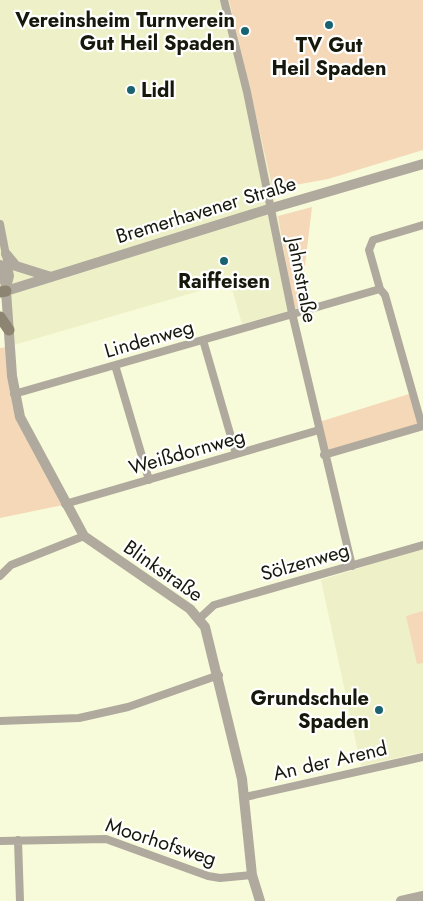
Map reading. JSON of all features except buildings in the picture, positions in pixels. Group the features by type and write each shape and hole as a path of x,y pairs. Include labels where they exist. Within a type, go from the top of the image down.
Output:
{"main road":[{"path":"0,317 9,330"}],"street":[{"name":"Jahnstraße","path":"224,0 272,208 292,313 324,455 352,566"},
{"name":"Bremerhavener Straße","path":"3,292 272,208 423,164"},
{"path":"0,224 10,276 3,292"},
{"path":"324,455 422,426 385,295 380,289 369,244 373,240 423,224"},
{"path":"6,254 16,266 52,277"},
{"path":"0,264 3,292"},
{"name":"Lindenweg","path":"14,394 380,289"},
{"name":"Blinkstraße","path":"3,292 9,330 14,394 23,423 65,504 84,536 200,618 210,638 245,797 252,875 260,901"},
{"path":"203,340 236,454"},
{"path":"115,365 149,480"},
{"name":"Weißdornweg","path":"65,504 319,430"},
{"path":"0,576 11,565 84,536"},
{"name":"Sölzenweg","path":"200,618 214,605 423,545"},
{"path":"0,721 79,718 128,706 219,675"},
{"name":"An der Arend","path":"245,797 423,757"},
{"name":"Moorhofsweg","path":"0,841 106,839 208,876 220,878 252,875"},
{"path":"18,840 20,901"},
{"path":"401,901 423,896"}],"shaded area":[{"path":"0,0 229,0 273,189 294,309 242,324 230,282 7,347 0,282"},
{"path":"229,0 423,0 423,150 328,179 273,189"},
{"path":"312,207 300,307 294,309 278,216"},
{"path":"7,347 8,376 13,407 63,505 0,518 0,348"},
{"path":"409,394 418,424 326,451 319,422"},
{"path":"423,548 423,752 361,766 321,580"},
{"path":"423,611 423,663 417,664 406,616"}],"place":[{"name":"TV Gut Heil Spaden","path":"329,25"},
{"name":"Vereinsheim Turnverein Gut Heil Spaden","path":"245,31"},
{"name":"Lidl","path":"131,90"},
{"name":"Raiffeisen","path":"224,261"},
{"name":"Grundschule Spaden","path":"379,710"}]}
